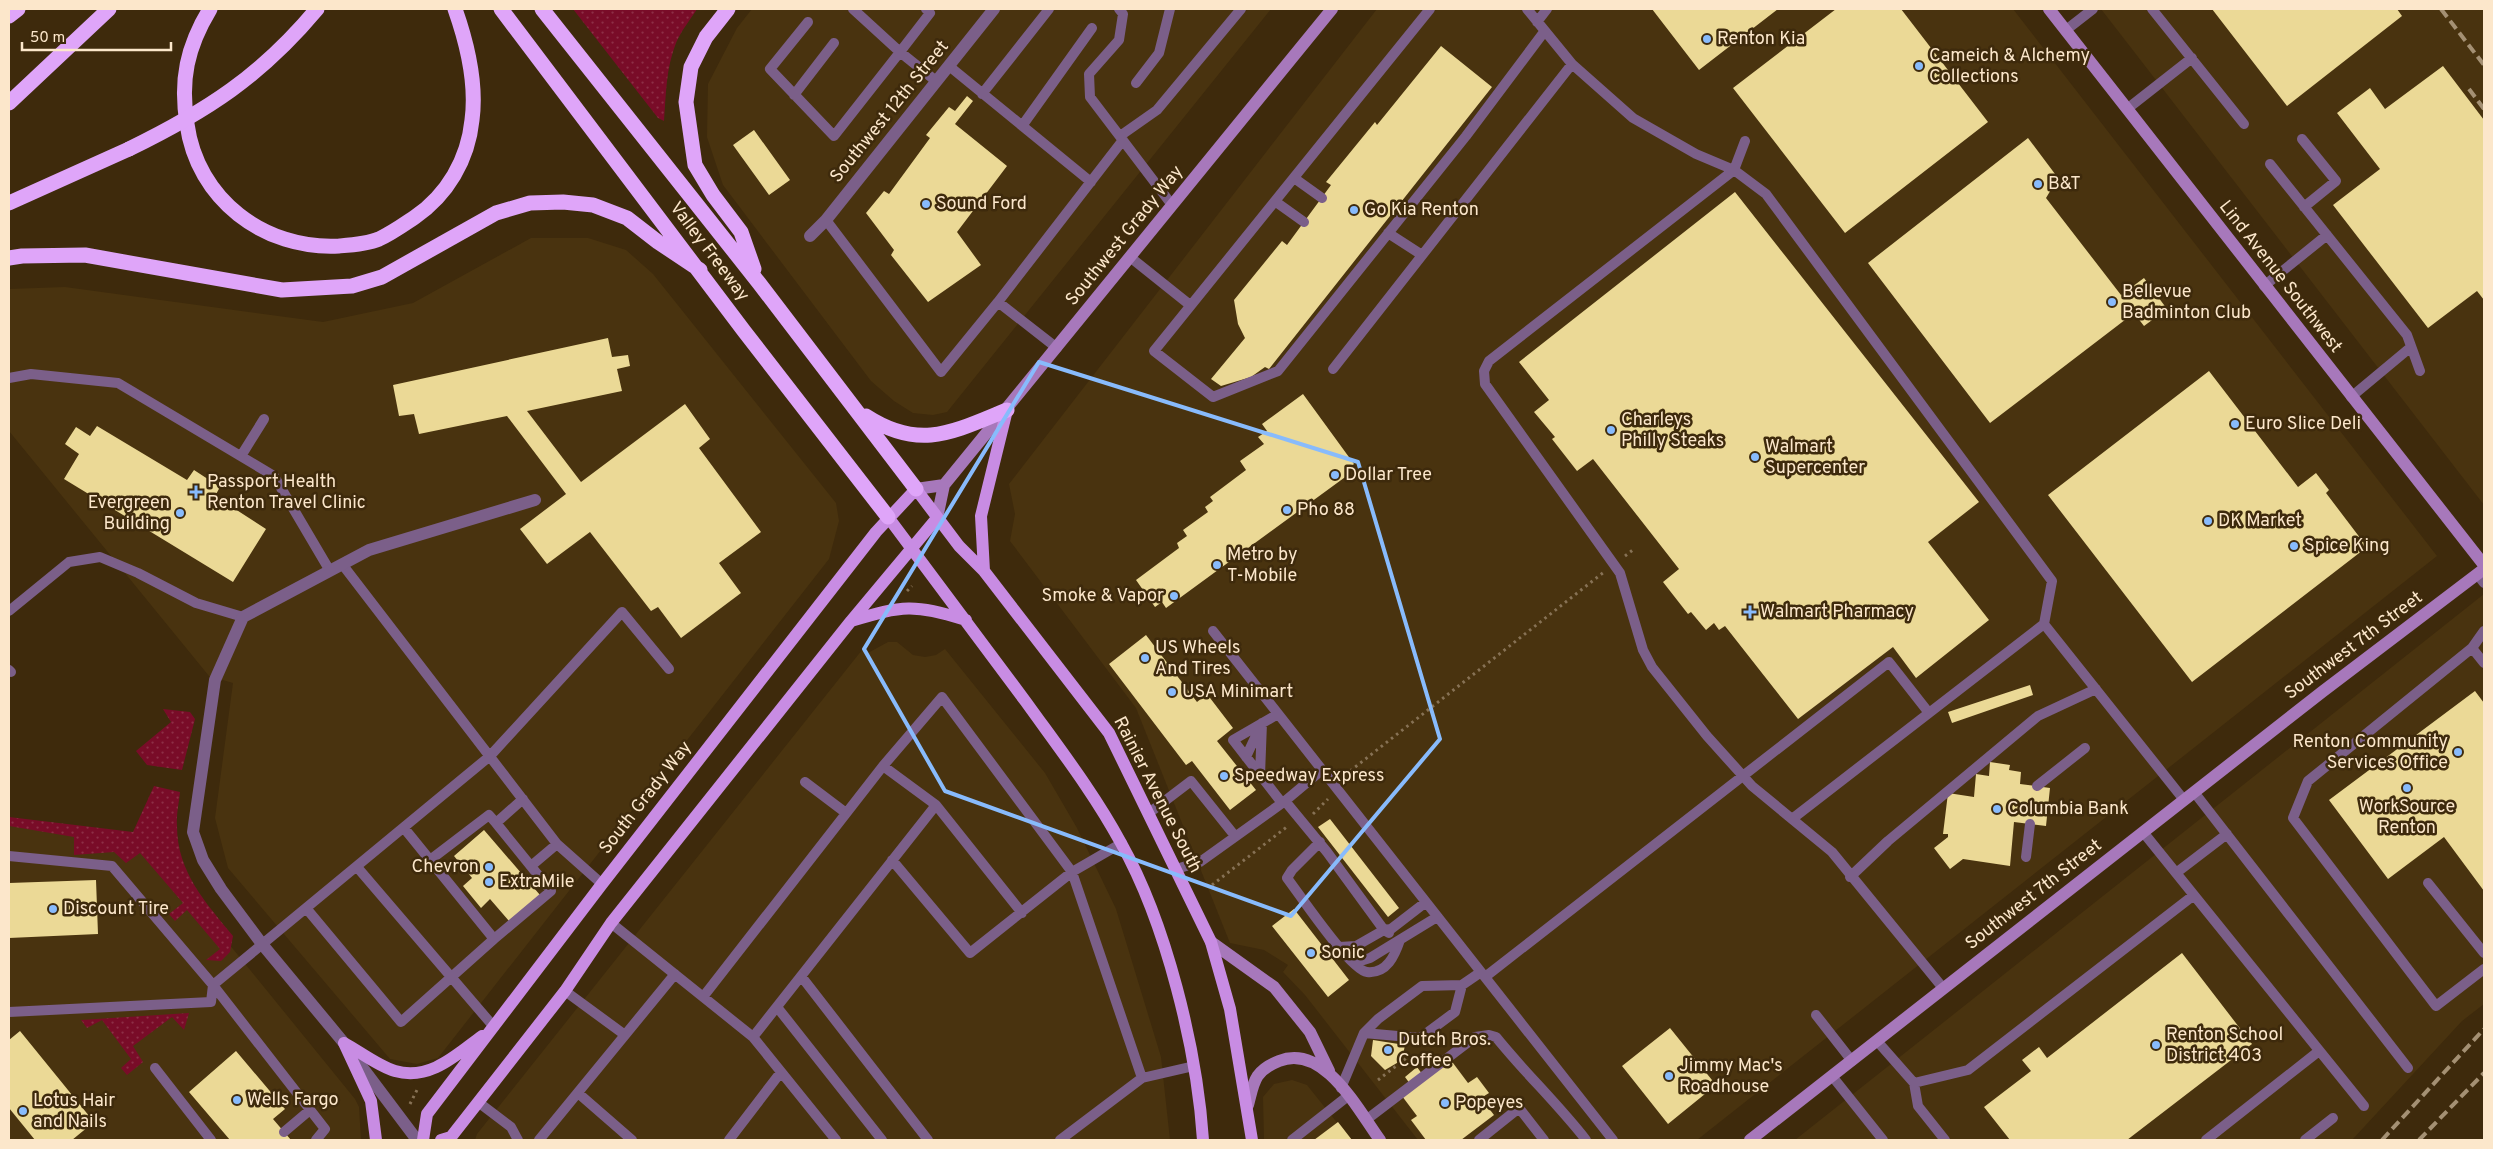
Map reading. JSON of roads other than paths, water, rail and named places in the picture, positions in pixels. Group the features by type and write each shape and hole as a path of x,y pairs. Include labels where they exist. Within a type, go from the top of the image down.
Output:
{"highway":[{"path":"9,16 18,9"},
{"path":"9,103 109,9"},
{"path":"210,9 190,48 183,97 188,136 196,159 218,195 257,228 292,243 322,247 352,246 378,239 430,206 453,177 464,156 473,118 470,68 464,36 456,9"},
{"path":"9,202 129,149 188,119 240,85 290,40 317,9"},
{"name":"Valley Freeway","path":"501,9 700,270 744,331 888,517"},
{"name":"Valley Freeway","path":"542,9 760,283 916,489"},
{"path":"728,9 706,36 691,67 686,102 695,165 713,195 741,232 760,283"},
{"path":"9,258 22,256 85,256 282,290 352,286 382,277 496,212 530,203 563,202 593,205 627,218 658,242 700,270"},
{"path":"856,409 883,426 905,434 932,436 963,428 1007,410"}],"main road":[{"path":"984,571 981,516 1007,410"},
{"name":"South Grady Way","path":"423,1140 427,1114 602,884 888,517 916,489"},
{"name":"Rainier Avenue South","path":"916,489 958,546 984,571 1109,733 1212,942 1230,1009 1248,1106 1252,1140"},
{"path":"888,517 1087,786 1122,843 1146,894 1174,979 1194,1066 1203,1140"},
{"path":"441,1140 451,1137 565,991 611,923 851,621 937,518"},
{"path":"851,621 907,607 926,608 966,620"},
{"path":"344,1043 395,1071 421,1074 442,1065 494,1027"},
{"path":"344,1043 371,1101 376,1140"}],"street":[{"name":"Southwest 12th Street","path":"810,236 826,220 994,9"},
{"name":"Southwest Grady Way","path":"937,518 944,485 1007,410 1330,9"},
{"name":"Lind Avenue Southwest","path":"2049,9 2351,397 2483,573"},
{"path":"916,489 944,485"},
{"path":"417,1140 344,1043 262,944 221,889 203,860 193,832 215,680 243,617 369,550 535,500"},
{"name":"Southwest 7th Street","path":"1750,1140 2194,792 2483,573"},
{"path":"1212,942 1274,986 1310,1032 1330,1074 1380,1140"},
{"path":"1248,1106 1256,1076 1268,1066 1283,1060 1308,1059 1330,1074"}],"lane":[{"path":"853,9 900,52 936,81"},
{"path":"808,22 770,70 834,136 930,14 926,9"},
{"path":"982,94 1049,9"},
{"path":"1119,9 1123,14 1119,40 1089,74 1090,97 1172,205"},
{"path":"1136,83 1159,53 1170,9"},
{"path":"826,220 941,372 1091,182 1121,138 1156,110 1241,9"},
{"path":"1430,9 1154,351 1213,397 1278,371 1360,262 1466,136 1544,32"},
{"path":"1527,9 1572,64 1633,118 1696,154 1734,170 1766,194 2052,581 2044,624 1792,819"},
{"path":"1537,22 1547,9"},
{"path":"2066,30 2093,9"},
{"path":"2152,9 2244,124"},
{"path":"1022,126 1092,28"},
{"path":"794,95 834,43"},
{"path":"2127,109 2192,58"},
{"path":"1333,369 1572,64"},
{"path":"948,66 1091,182"},
{"path":"2302,139 2336,182 2304,206"},
{"path":"1744,141 1734,170 1489,361 1484,370 1485,384 1620,573 1643,650 1652,667 1742,775 1832,852 1943,988"},
{"path":"2270,164 2407,335 2420,371"},
{"path":"1294,178 1322,198"},
{"path":"1276,202 1304,222"},
{"path":"2264,286 2327,235"},
{"path":"1382,237 1422,255"},
{"path":"1130,257 1190,306"},
{"path":"998,302 1057,348"},
{"path":"2351,397 2411,347"},
{"path":"9,378 31,374 118,383 241,456 274,476 330,571"},
{"path":"241,456 264,419"},
{"path":"9,611 69,562 100,557 138,573 196,603 243,617"},
{"path":"342,564 557,844 602,884"},
{"path":"9,1012 211,1002 213,985 490,756 622,612 669,669"},
{"path":"2044,624 2184,800"},
{"path":"2484,631 2472,648 2308,781 2292,818 2436,1006 2484,969"},
{"path":"1213,632 1613,1140"},
{"path":"2472,648 2484,663"},
{"path":"1292,1140 1345,1092 1364,1033 1378,1019 1422,986 1462,985 1483,974 1889,662 1929,713"},
{"path":"1850,876 1888,841 2038,716 2096,689"},
{"path":"703,996 883,766 942,697 1072,872 1142,1078"},
{"path":"1278,714 1233,740 1260,775 1320,842 1384,930 1400,940"},
{"path":"1246,757 1262,723"},
{"path":"1260,775 1262,723"},
{"path":"2037,786 2085,748"},
{"path":"883,766 936,805 1022,913"},
{"path":"1176,869 1200,862 1284,802 1322,770"},
{"path":"1149,813 1191,781 1235,836"},
{"path":"805,782 846,814"},
{"path":"2194,792 2408,1068"},
{"path":"496,823 523,800"},
{"path":"753,1037 936,805"},
{"path":"306,908 401,1022 551,891 489,815 430,860"},
{"path":"2026,857 2030,824"},
{"path":"404,828 494,939"},
{"path":"2143,832 2364,1106"},
{"path":"2176,874 2227,834"},
{"path":"1320,842 1292,870 1288,878 1339,947 1359,969 1368,972 1383,969 1393,958 1400,940"},
{"path":"892,860 970,953 1072,872 1122,843"},
{"path":"531,866 557,844"},
{"path":"9,856 112,866 213,985 324,1128 316,1140"},
{"path":"357,867 494,1027"},
{"path":"2428,883 2484,953"},
{"path":"1914,1083 1968,1070 2194,895"},
{"path":"1339,947 1356,946 1384,930 1391,929 1426,902"},
{"path":"1354,963 1370,958 1437,917"},
{"path":"611,923 753,1037 836,1140"},
{"path":"540,1140 675,974"},
{"path":"801,976 928,1140"},
{"path":"1364,1033 1420,1038 1455,1012 1462,985"},
{"path":"565,991 625,1035"},
{"path":"777,1007 882,1140"},
{"path":"1816,1015 1852,1060"},
{"path":"1366,1120 1475,1037 1489,1035 1496,1037 1523,1071 1563,1110 1586,1140"},
{"path":"1878,1041 1914,1083 1918,1106 1945,1140"},
{"path":"2206,1140 2319,1051"},
{"path":"1060,1140 1142,1078 1194,1066"},
{"path":"155,1068 211,1140"},
{"path":"729,1140 781,1072"},
{"path":"1832,1076 1883,1140"},
{"path":"578,1093 632,1140"},
{"path":"478,1102 511,1127 518,1140"},
{"path":"1479,1140 1519,1108 1544,1140"},
{"path":"284,1132 310,1110"},
{"path":"2305,1140 2333,1118"}],"railway":[{"path":"2441,9 2484,65"},
{"path":"2469,89 2484,109"},
{"path":"2382,1140 2484,1029"},
{"path":"2419,1140 2484,1073"}],"place":[{"name":"Renton Kia","path":"1707,39"},
{"name":"Cameich & Alchemy Collections","path":"1919,66"},
{"name":"B&T","path":"2038,184"},
{"name":"Sound Ford","path":"926,204"},
{"name":"Go Kia Renton","path":"1354,210"},
{"name":"Bellevue Badminton Club","path":"2112,302"},
{"name":"Euro Slice Deli","path":"2235,424"},
{"name":"Charleys Philly Steaks","path":"1611,430"},
{"name":"Walmart Supercenter","path":"1755,457"},
{"name":"Dollar Tree","path":"1335,475"},
{"name":"Passport Health Renton Travel Clinic","path":"196,492"},
{"name":"Pho 88","path":"1287,510"},
{"name":"Evergreen Building","path":"180,513"},
{"name":"DK Market","path":"2208,521"},
{"name":"Spice King","path":"2294,546"},
{"name":"Metro by T-Mobile","path":"1217,565"},
{"name":"Smoke & Vapor","path":"1174,596"},
{"name":"Walmart Pharmacy","path":"1750,612"},
{"name":"US Wheels And Tires","path":"1145,658"},
{"name":"USA Minimart","path":"1172,692"},
{"name":"Renton Community Services Office","path":"2458,752"},
{"name":"Speedway Express","path":"1224,776"},
{"name":"WorkSource Renton","path":"2407,788"},
{"name":"Columbia Bank","path":"1997,809"},
{"name":"Chevron","path":"489,867"},
{"name":"ExtraMile","path":"489,882"},
{"name":"Discount Tire","path":"53,909"},
{"name":"Sonic","path":"1311,953"},
{"name":"Renton School District 403","path":"2156,1045"},
{"name":"Dutch Bros. Coffee","path":"1388,1050"},
{"name":"Jimmy Mac's Roadhouse","path":"1669,1076"},
{"name":"Wells Fargo","path":"237,1100"},
{"name":"Popeyes","path":"1445,1103"},
{"name":"Lotus Hair and Nails","path":"23,1111"}]}
